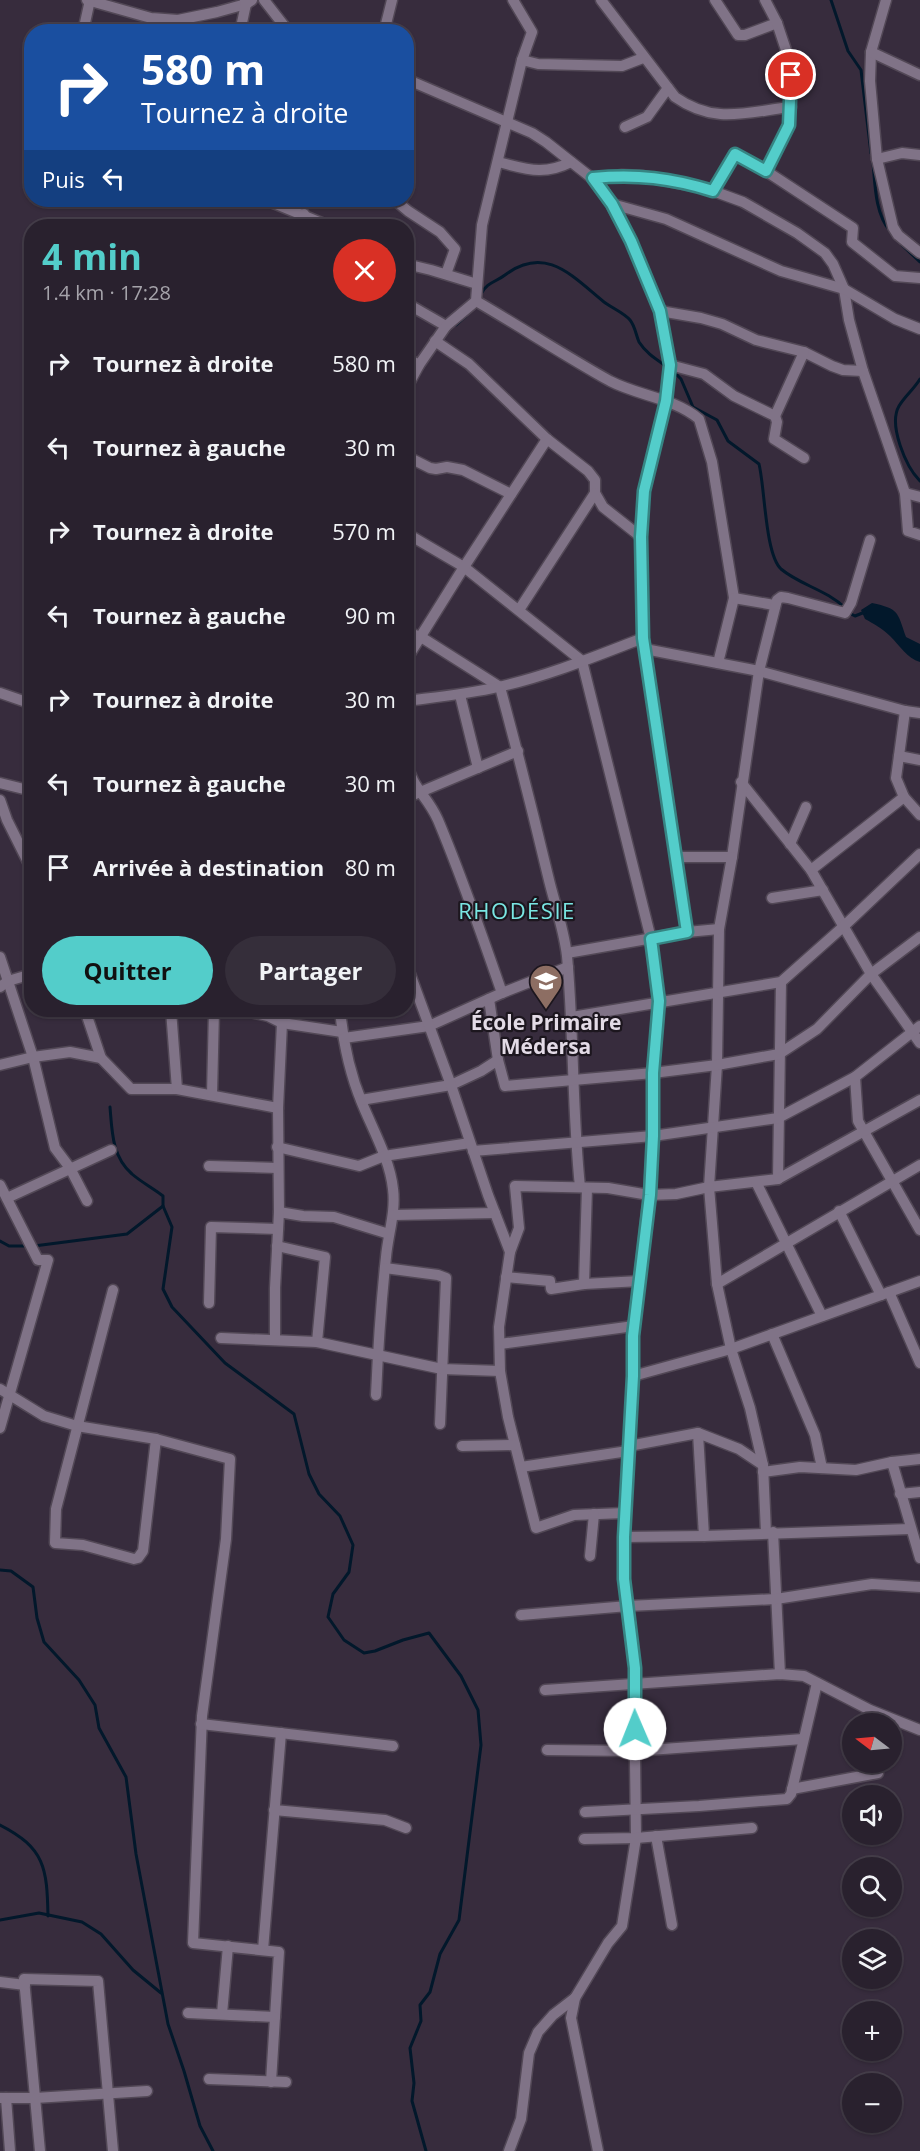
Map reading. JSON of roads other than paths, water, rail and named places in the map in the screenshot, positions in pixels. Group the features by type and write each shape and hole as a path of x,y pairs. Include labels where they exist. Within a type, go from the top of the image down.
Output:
{"street":[{"path":"84,24 89,0 151,18 178,20 248,1"},
{"path":"264,0 283,24"},
{"path":"386,24 392,0"},
{"path":"414,374 446,326 476,302 482,225 522,60 532,32 513,0"},
{"path":"602,0 629,35 643,58 675,97 686,105 723,116 791,107"},
{"path":"715,0 738,35 745,35 777,23"},
{"path":"765,0 777,23 789,62 791,107 789,125 766,171"},
{"path":"886,0 871,52 870,81 877,159 892,227 920,253"},
{"path":"242,24 248,1"},
{"path":"871,52 920,75"},
{"path":"522,60 538,64 622,66 643,58"},
{"path":"414,83 532,133 593,178 612,204 631,241 660,311 670,365 666,401 644,491 641,537 644,643 687,932"},
{"path":"625,127 647,117 668,88"},
{"path":"877,159 902,153 920,155"},
{"path":"713,191 735,154 766,171 853,228 852,242 895,276 920,278"},
{"path":"498,162 543,171 557,169 571,162"},
{"path":"593,178 622,175 642,176 713,191 743,202 825,252 844,289 849,320 863,371 905,494 908,531 920,535"},
{"path":"612,204 666,219 781,271 844,289 895,318 920,329"},
{"path":"285,207 314,219"},
{"path":"403,207 440,232 455,249 446,274"},
{"path":"302,219 304,214"},
{"path":"414,266 477,284"},
{"path":"476,302 612,382 637,393 666,401 694,415 702,425 712,462 734,598 718,663"},
{"path":"414,308 446,326"},
{"path":"660,311 722,324 770,345 804,352 843,370 863,371"},
{"path":"435,342 470,364 547,439 592,475 595,480 595,493 606,510 641,537"},
{"path":"804,352 776,416 774,439 804,458"},
{"path":"414,362 419,365"},
{"path":"670,365 704,375 734,396 776,416"},
{"path":"414,648 547,439"},
{"path":"414,460 436,470 447,467 464,470 511,494"},
{"path":"519,610 595,493"},
{"path":"905,494 920,497"},
{"path":"414,538 464,567 582,660 651,939 659,1001 653,1073 650,1195 634,1326 624,1513 624,1579 635,1668 636,1838 622,1926 608,1944 575,1998 571,2018 598,2151"},
{"path":"780,1674 776,1599 763,1469 750,1408 730,1349 717,1284 709,1187 717,1065 719,929 732,857 741,782 759,671 774,605 781,597 845,613 851,603 870,540"},
{"path":"734,598 774,605"},
{"path":"414,635 500,687 518,751 567,954 572,1017 575,1141 583,1187 584,1284"},
{"path":"414,700 460,695 500,687 582,660 644,643 920,713"},
{"path":"0,693 24,701"},
{"path":"460,695 478,768"},
{"path":"905,711 896,778 904,797 920,815"},
{"path":"414,795 518,751"},
{"path":"899,756 920,760"},
{"path":"741,782 811,870 872,974 916,1029 920,1043"},
{"path":"0,783 24,789"},
{"path":"414,784 431,804 439,822 463,881 502,993"},
{"path":"811,870 904,797"},
{"path":"0,800 24,847"},
{"path":"790,844 806,807"},
{"path":"572,1017 781,982 920,854"},
{"path":"676,857 732,857"},
{"path":"772,898 823,890"},
{"path":"567,954 687,932 719,929"},
{"path":"489,999 504,1086 717,1065 779,1054 816,1029 872,974 920,937"},
{"path":"0,957 4,984 33,1057 55,1148 70,1168 87,1201"},
{"path":"268,1017 282,1023 343,1035 429,1026 502,993 568,967"},
{"path":"4,984 24,977"},
{"path":"778,1179 781,982"},
{"path":"414,985 510,1252"},
{"path":"87,1017 101,1058 131,1089 177,1089 278,1108"},
{"path":"172,1017 177,1089"},
{"path":"212,1095 214,1017"},
{"path":"275,1339 281,1017"},
{"path":"341,1017 343,1035 361,1100 384,1156 393,1188 394,1215 385,1268 376,1395"},
{"path":"277,1147 359,1166 384,1156 471,1147 653,1136 778,1118 855,1077 916,1029"},
{"path":"0,1065 33,1057 70,1052 101,1058"},
{"path":"361,1100 451,1085 498,1060"},
{"path":"855,1077 858,1121 920,1230"},
{"path":"624,1513 574,1515 536,1528 508,1418 501,1371 499,1327 510,1252 519,1228 515,1186 608,1188 650,1195 676,1194 709,1187 778,1179 920,1100"},
{"path":"7,1198 111,1150"},
{"path":"717,1284 920,1165"},
{"path":"209,1166 278,1168"},
{"path":"756,1182 822,1316"},
{"path":"0,1185 38,1260 48,1260 5,1391 0,1428"},
{"path":"279,1212 303,1216 334,1217 389,1234"},
{"path":"839,1212 885,1293 920,1364"},
{"path":"394,1215 495,1213"},
{"path":"209,1303 211,1227 278,1229"},
{"path":"277,1246 325,1257 317,1341"},
{"path":"385,1268 446,1278 440,1424"},
{"path":"506,1277 550,1281 551,1289 584,1284 640,1281"},
{"path":"633,1376 730,1349 920,1281"},
{"path":"114,1290 56,1509 55,1544 83,1545 134,1559 138,1557 143,1551 156,1439"},
{"path":"500,1344 634,1326"},
{"path":"772,1334 815,1435 822,1468"},
{"path":"221,1338 317,1341 442,1369 501,1371"},
{"path":"5,1391 44,1416 77,1426 156,1439 230,1459 226,1539 201,1724 193,1943 279,1952 271,2082"},
{"path":"698,1433 704,1536"},
{"path":"520,1467 629,1449 698,1433 739,1449 763,1469 800,1467 856,1470 920,1459"},
{"path":"462,1446 515,1445"},
{"path":"892,1462 920,1558"},
{"path":"900,1494 920,1492"},
{"path":"590,1556 594,1514"},
{"path":"624,1537 910,1528"},
{"path":"521,1615 628,1606 776,1599 872,1584 920,1587"},
{"path":"545,1690 780,1674 804,1676 870,1710 920,1730"},
{"path":"585,1812 784,1801 789,1797 792,1788 817,1683"},
{"path":"201,1724 393,1746"},
{"path":"263,1950 280,1733"},
{"path":"547,1750 635,1751 803,1739"},
{"path":"792,1788 878,1773"},
{"path":"274,1810 386,1820 406,1828"},
{"path":"584,1839 636,1838 752,1828"},
{"path":"656,1836 672,1926"},
{"path":"222,2014 228,1946"},
{"path":"40,2151 24,1979 98,1981 113,2151"},
{"path":"0,1982 25,1985"},
{"path":"508,2151 521,2119 529,2054 538,2032 553,2015 575,1998"},
{"path":"188,2013 275,2017"},
{"path":"209,2079 286,2082"},
{"path":"10,2151 3,2098 147,2091"}],"water":[{"path":"872,603 896,612 906,637 920,644 920,662 907,655 878,626 865,619 861,610"}],"waterway":[{"path":"831,0 848,51 861,70 871,153"},
{"path":"873,162 875,189 881,216 890,231"},
{"path":"902,245 920,262"},
{"path":"481,294 489,285 520,266 546,263 570,274 604,302 627,317 642,346 651,356 666,366"},
{"path":"456,325 466,316"},
{"path":"672,370 681,379 693,407 717,420 728,441 759,464 769,536 772,550 781,569 845,608"},
{"path":"920,379 899,406 896,414 900,445 909,466 920,481"},
{"path":"849,613 855,616 865,612"},
{"path":"110,1107 114,1143 120,1160 139,1180 163,1196 163,1206 172,1227 163,1289 172,1307 225,1363 294,1414 309,1474 319,1494 340,1516 353,1545 349,1572 333,1594 328,1617 344,1640 364,1653 429,1633 461,1676 478,1710 481,1745 459,1920 440,1954 430,1992 420,2005 421,2021 410,2048 414,2083 412,2101 426,2151"},
{"path":"34,1246 127,1234 163,1206"},
{"path":"0,1241 9,1246 27,1246"},
{"path":"0,1570 11,1571 33,1587 37,1618 44,1642 79,1680 95,1705 99,1728 126,1777 136,1854 168,2024 200,2126 213,2151"},
{"path":"0,1825 26,1842 35,1851 44,1872 48,1916"},
{"path":"0,1920 39,1913 82,1922 101,1934 133,1970 161,1993"}],"place":[{"name":"École Primaire Médersa","path":"546,1010"}],"district":[{"name":"RHODÉSIE","path":"517,911"}]}
